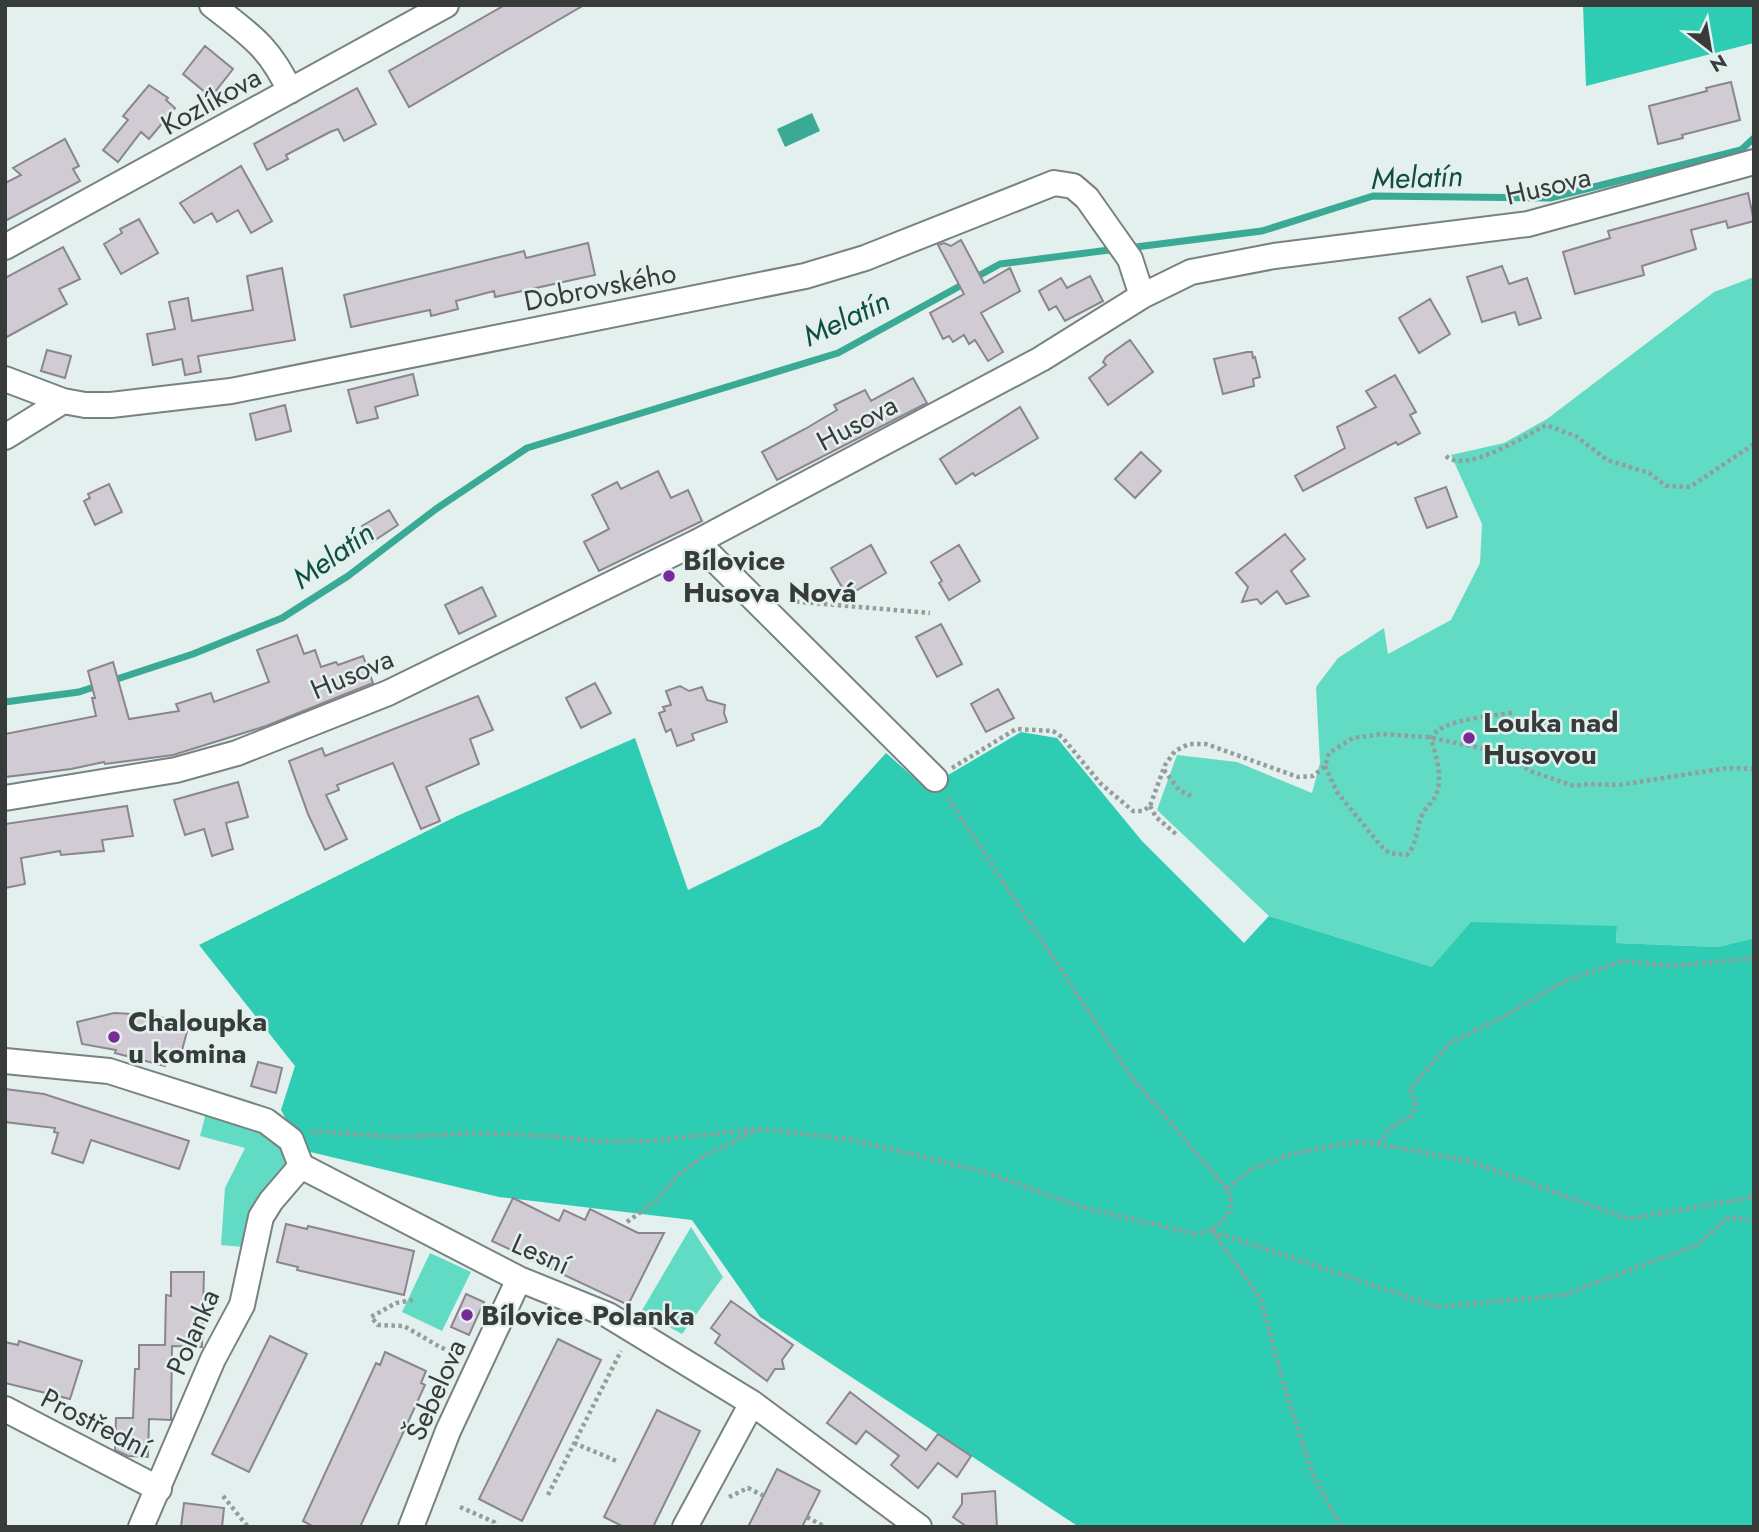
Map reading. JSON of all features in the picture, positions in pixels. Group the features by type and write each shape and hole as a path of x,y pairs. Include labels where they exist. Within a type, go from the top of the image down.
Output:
{"street":[{"path":"212,5 260,43 279,67 290,91"},
{"name":"Kozlíkova","path":"5,247 446,5"},
{"name":"Husova","path":"5,799 141,778 237,753 388,693 697,542 1041,359 1142,296 1191,272 1274,256 1528,224 1754,162"},
{"name":"Dobrovského","path":"5,379 63,401 111,405 231,391 806,276 865,258 1054,183 1073,186 1087,198 1130,258 1142,296"},
{"path":"5,437 63,401"},
{"path":"697,542 935,779"},
{"path":"5,1061 109,1071 266,1121 291,1140 301,1166"},
{"name":"Lesní","path":"301,1166 519,1279 608,1315 752,1403 919,1527"},
{"name":"Polanka","path":"141,1527 213,1359 242,1305 261,1217 271,1200 301,1166"},
{"name":"Šebelova","path":"411,1527 448,1431 519,1279"},
{"path":"685,1527 752,1403"},
{"name":"Prostřední","path":"5,1409 159,1489"}],"path":[{"path":"1446,456 1450,461 1476,458 1546,425 1576,436 1607,460 1649,473 1666,486 1689,488 1754,444"},
{"path":"753,598 930,613"},
{"path":"1431,738 1434,733 1452,723 1515,712"},
{"path":"291,1140 316,1131 394,1137 478,1133 596,1141 648,1141 759,1129 849,1139 985,1172 1081,1207 1195,1234 1211,1230 1225,1221 1232,1204 1227,1188 1133,1079 935,779 1016,729 1053,732 1064,739 1101,784 1133,811 1143,811 1150,806 1163,769 1175,751 1189,744 1206,744 1298,777 1312,776 1325,766 1329,753 1359,736 1382,734 1431,738 1493,751 1530,771 1574,786 1619,785 1727,768 1754,769"},
{"path":"1325,766 1337,792 1380,845 1389,852 1407,855 1416,845 1423,813 1438,789 1438,759 1431,738"},
{"path":"1163,769 1179,790 1191,796"},
{"path":"1150,806 1156,817 1177,835"},
{"path":"1378,1144 1390,1128 1413,1115 1416,1103 1410,1089 1450,1042 1503,1017 1563,982 1622,961 1673,966 1754,957"},
{"path":"627,1222 657,1200 680,1173 706,1155 759,1129"},
{"path":"1227,1188 1250,1170 1291,1154 1361,1141 1469,1161 1628,1219 1754,1198"},
{"path":"1211,1230 1438,1307 1563,1295 1697,1245 1729,1217 1754,1222"},
{"path":"1211,1230 1261,1299 1282,1379 1313,1475 1340,1527"},
{"path":"414,1300 396,1303 371,1317 378,1325 404,1326 440,1348 467,1358"},
{"path":"548,1495 624,1344"},
{"path":"574,1443 619,1462"},
{"path":"726,1498 748,1488 764,1496"},
{"path":"223,1496 248,1527"},
{"path":"460,1507 494,1522 495,1527"},
{"path":"807,1517 825,1527"}],"shaded area":[{"path":"1583,5 1754,5 1754,43 1586,86"},
{"path":"812,113 820,131 785,147 777,129"},
{"path":"1754,277 1754,938 1718,947 1616,943 1617,927 1432,967 1269,916 1157,810 1177,755 1237,762 1312,793 1320,763 1316,687 1338,658 1384,628 1388,654 1451,620 1480,563 1482,524 1451,455 1504,443 1547,419 1714,292"},
{"path":"1021,732 1057,738 1142,841 1244,943 1269,916 1432,967 1471,922 1617,926 1616,943 1718,947 1754,938 1754,1527 1079,1527 760,1317 692,1220 499,1197 302,1150 281,1110 295,1066 199,945 457,816 635,738 688,890 820,826 886,753 926,788"},
{"path":"207,1109 264,1131 287,1153 285,1167 243,1247 221,1245 225,1188 245,1148 200,1136"},
{"path":"691,1227 723,1277 682,1334 641,1312"},
{"path":"430,1253 471,1272 442,1331 402,1312"}],"building":[{"path":"505,5 584,5 409,107 389,71"},
{"path":"205,46 233,69 211,97 183,74"},
{"path":"1731,82 1740,120 1658,144 1649,106"},
{"path":"149,85 168,98 166,100 175,108 149,139 141,132 118,162 103,150 128,120 123,116"},
{"path":"357,88 376,124 344,141 338,129 330,132 286,155 288,159 267,170 254,144"},
{"path":"65,139 79,166 73,169 80,181 5,221 5,183 21,175 13,168"},
{"path":"241,166 272,221 251,233 238,210 217,222 212,213 194,223 180,203"},
{"path":"1748,193 1754,221 1728,228 1726,221 1691,230 1696,249 1642,266 1644,275 1575,294 1563,252 1610,238 1608,231"},
{"path":"139,219 158,253 121,274 104,244 122,233 120,229"},
{"path":"961,240 984,283 1010,268 1020,291 981,313 1003,352 988,361 975,340 969,344 964,335 953,342 949,336 943,339 930,313 964,294 938,245 944,243 951,246"},
{"path":"588,243 595,275 495,297 494,291 456,301 458,309 431,316 430,310 351,327 344,295 524,251 526,258"},
{"path":"63,247 80,279 59,289 67,304 5,338 5,278"},
{"path":"1502,266 1509,284 1527,278 1541,318 1519,325 1515,312 1482,322 1467,277"},
{"path":"282,268 295,340 198,356 201,372 185,375 182,359 153,365 147,334 175,329 169,302 188,298 192,321 253,310 247,276"},
{"path":"1090,276 1103,301 1065,321 1056,306 1049,310 1039,291 1061,278 1067,288"},
{"path":"1430,299 1450,334 1419,353 1399,318"},
{"path":"1130,340 1153,372 1108,405 1089,378 1106,365 1103,362 1106,357"},
{"path":"47,350 71,356 65,378 41,371"},
{"path":"1252,352 1253,358 1255,357 1260,377 1253,379 1254,386 1223,394 1214,359"},
{"path":"413,374 418,395 375,407 378,418 357,423 348,390"},
{"path":"1395,375 1416,412 1410,415 1420,433 1398,445 1396,442 1303,491 1295,476 1345,448 1337,427 1376,407 1366,391"},
{"path":"913,378 927,403 777,480 762,452 837,410 834,405 865,390 871,401"},
{"path":"285,405 291,431 256,440 250,414"},
{"path":"1020,407 1038,438 975,476 973,473 956,484 940,459"},
{"path":"1141,452 1161,471 1135,498 1115,479"},
{"path":"658,471 671,498 688,490 702,521 599,571 584,542 609,529 592,495 617,482 621,489"},
{"path":"109,484 122,512 95,525 84,501 90,498 88,494"},
{"path":"1446,487 1457,517 1427,528 1415,498"},
{"path":"389,510 398,525 372,542 362,526"},
{"path":"1285,534 1305,559 1291,571 1309,596 1286,604 1277,591 1261,604 1257,599 1242,602 1248,587 1236,573"},
{"path":"871,545 886,573 847,596 831,568"},
{"path":"959,545 980,581 949,600 931,562"},
{"path":"482,587 496,616 459,634 445,605"},
{"path":"941,624 962,664 937,677 916,637"},
{"path":"297,635 304,654 315,650 321,667 336,662 338,665 363,656 373,683 266,726 173,755 5,777 5,734 96,716 92,698 95,698 88,671 113,662 129,719 179,711 176,704 211,693 214,702 269,682 257,650"},
{"path":"595,683 611,713 581,728 566,698"},
{"path":"680,686 689,691 702,687 707,700 725,705 727,722 692,734 694,740 677,746 671,729 666,732 659,713 665,711 663,707 671,705 666,691"},
{"path":"998,689 1014,718 986,732 971,704"},
{"path":"478,696 493,730 470,739 479,764 426,787 440,821 421,829 393,763 337,785 339,790 326,795 347,839 325,850 308,814 289,761 322,748 325,756"},
{"path":"238,782 248,817 226,823 233,849 212,856 204,829 185,835 174,800"},
{"path":"127,806 133,836 102,840 104,851 61,855 60,851 21,858 25,884 5,888 5,824"},
{"path":"114,1013 151,1015 189,1024 181,1054 169,1051 165,1066 115,1053 116,1050 82,1044 77,1022"},
{"path":"258,1062 282,1068 276,1093 251,1086"},
{"path":"5,1089 44,1094 189,1141 179,1169 91,1140 83,1163 52,1153 58,1133 54,1132 55,1128 5,1122"},
{"path":"513,1198 559,1221 564,1210 585,1220 590,1209 638,1233 664,1233 628,1305 492,1241"},
{"path":"286,1224 307,1229 308,1226 414,1251 404,1295 297,1270 298,1267 277,1262"},
{"path":"171,1272 204,1272 202,1347 172,1346 171,1420 149,1419 148,1457 128,1456 115,1450 116,1418 133,1418 139,1345 165,1345 166,1295 171,1296"},
{"name":"Bílovice Polanka","path":"466,1294 484,1302 469,1335 451,1327"},
{"path":"731,1301 793,1345 782,1360 784,1369 775,1369 767,1381 715,1343 720,1335 711,1328"},
{"path":"270,1336 307,1354 249,1472 212,1454"},
{"path":"558,1339 601,1360 522,1521 479,1499"},
{"path":"19,1341 82,1361 70,1399 5,1383 5,1342 18,1345"},
{"path":"385,1352 426,1371 421,1383 425,1385 360,1527 314,1527 303,1521 376,1363 380,1365"},
{"path":"850,1392 926,1450 938,1434 971,1456 957,1477 938,1463 918,1488 891,1465 899,1456 866,1431 856,1444 827,1423"},
{"path":"657,1410 700,1431 653,1527 624,1527 604,1517"},
{"path":"777,1469 820,1491 802,1527 748,1527"},
{"path":"995,1491 997,1527 967,1527 953,1517 962,1504 962,1494"},
{"path":"184,1503 224,1508 222,1527 181,1527"}],"waterway":[{"name":"Melatín","path":"1128,248 1262,231 1373,196 1550,198 1741,150 1754,138"},
{"name":"Melatín","path":"111,681 193,654 282,618 348,576 436,509 527,448 838,353 1000,264 1117,249"},
{"name":"Melatín","path":"5,702 79,692 100,685"}],"place":[{"name":"Bílovice Husova Nová","path":"669,576"},
{"name":"Louka nad Husovou","path":"1469,738"},
{"name":"Chaloupka u komina","path":"114,1037"},
{"name":"Bílovice Polanka","path":"467,1315"}]}
